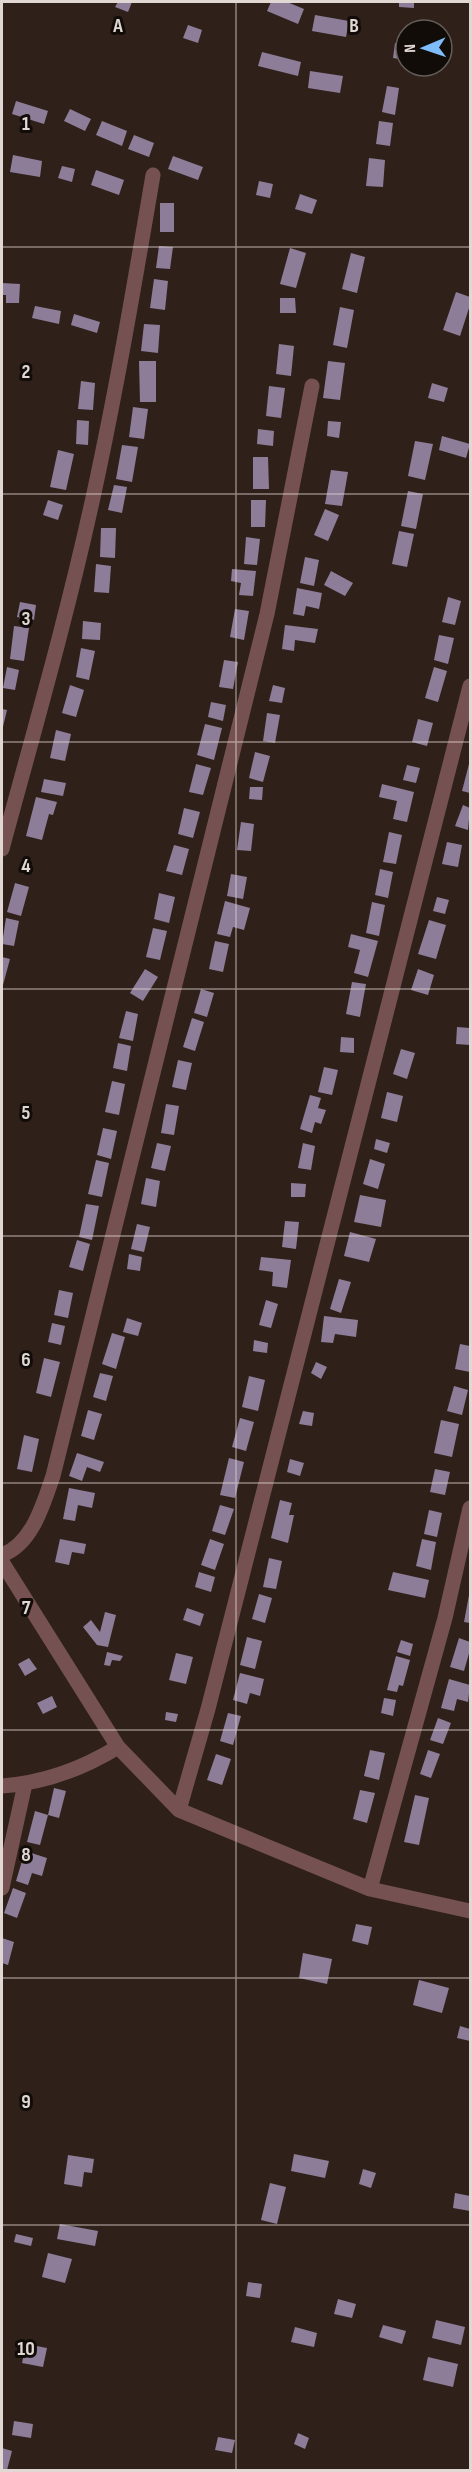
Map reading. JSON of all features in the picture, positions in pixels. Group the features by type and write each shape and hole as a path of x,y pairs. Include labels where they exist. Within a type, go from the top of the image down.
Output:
{"street":[{"path":"2,849 63,625 94,493 129,318 153,175"},
{"path":"2,1555 21,1543 29,1532 53,1476 267,614 312,386"},
{"path":"179,1810 214,1686 471,686"},
{"path":"370,1889 445,1618 471,1508"},
{"path":"2,1562 118,1747 179,1810 370,1889 471,1911"},
{"path":"2,1786 25,1784 73,1771 118,1747"},
{"path":"2,1888 25,1784"}],"building":[{"path":"118,2 132,2 128,12 115,7"},
{"path":"271,2 287,2 304,9 298,24 267,11"},
{"path":"399,2 414,2 414,8 399,7"},
{"path":"315,15 349,21 346,37 312,31"},
{"path":"188,25 202,30 198,43 183,38"},
{"path":"262,52 301,62 298,76 258,66"},
{"path":"310,71 343,76 340,93 308,88"},
{"path":"387,86 399,88 395,115 382,112"},
{"path":"16,101 48,111 44,124 12,114"},
{"path":"70,109 91,119 85,131 64,121"},
{"path":"102,121 127,131 122,146 96,135"},
{"path":"379,121 393,123 390,146 376,144"},
{"path":"134,135 154,143 149,157 128,149"},
{"path":"13,155 42,161 40,177 10,172"},
{"path":"173,156 203,167 198,180 168,169"},
{"path":"369,158 385,160 383,187 366,186"},
{"path":"62,166 75,169 72,182 58,178"},
{"path":"96,170 124,180 119,195 91,185"},
{"path":"259,181 273,184 270,198 256,195"},
{"path":"300,194 317,200 312,214 295,209"},
{"path":"160,203 174,203 174,232 160,232"},
{"path":"159,246 173,247 170,269 156,268"},
{"path":"290,248 306,253 296,288 280,284"},
{"path":"351,253 365,257 357,293 342,289"},
{"path":"154,279 168,281 165,310 150,308"},
{"path":"2,283 20,284 19,303 6,303 6,295 2,295"},
{"path":"456,292 470,297 470,305 460,336 443,330"},
{"path":"280,298 295,298 296,313 280,313"},
{"path":"35,306 61,311 59,324 32,318"},
{"path":"340,307 354,310 347,348 333,345"},
{"path":"74,314 100,322 97,333 71,325"},
{"path":"144,324 160,325 158,353 141,351"},
{"path":"279,344 294,346 291,376 276,374"},
{"path":"139,361 156,361 156,402 140,402"},
{"path":"328,361 345,363 340,400 323,398"},
{"path":"81,381 95,383 93,410 78,409"},
{"path":"432,383 448,388 444,402 428,398"},
{"path":"269,386 285,388 281,418 266,416"},
{"path":"133,407 148,409 144,439 129,437"},
{"path":"77,420 89,421 88,445 76,444"},
{"path":"328,421 341,422 339,438 327,436"},
{"path":"258,429 274,431 273,446 257,444"},
{"path":"442,436 470,444 466,458 439,450"},
{"path":"415,441 433,444 425,480 408,476"},
{"path":"122,445 138,447 132,482 116,479"},
{"path":"58,450 74,454 66,490 50,487"},
{"path":"253,457 268,457 269,489 253,489"},
{"path":"331,470 348,472 342,506 325,504"},
{"path":"114,485 127,487 122,513 108,510"},
{"path":"408,491 423,494 416,529 401,526"},
{"path":"48,500 63,505 58,520 43,515"},
{"path":"251,500 266,500 265,527 251,527"},
{"path":"325,509 339,515 328,541 314,535"},
{"path":"101,528 116,528 115,558 100,557"},
{"path":"399,531 414,534 407,567 392,564"},
{"path":"246,537 260,539 257,565 244,564"},
{"path":"305,557 319,560 314,586 300,583"},
{"path":"96,564 111,566 109,593 94,592"},
{"path":"232,569 256,571 253,596 239,595 241,583 231,581"},
{"path":"331,571 353,583 345,596 324,585"},
{"path":"297,588 322,593 319,609 306,606 304,616 293,614"},
{"path":"448,597 461,601 455,625 442,622"},
{"path":"20,602 36,605 34,620 17,617"},
{"path":"235,609 249,611 244,640 230,637"},
{"path":"83,621 101,623 100,640 82,639"},
{"path":"285,625 318,629 315,643 295,640 294,651 282,649"},
{"path":"14,626 29,628 24,661 10,659"},
{"path":"439,635 454,638 448,664 434,660"},
{"path":"81,648 95,651 89,680 76,677"},
{"path":"224,660 238,662 233,689 219,687"},
{"path":"7,667 19,670 15,690 3,688"},
{"path":"434,667 447,671 438,702 425,698"},
{"path":"70,685 84,690 76,717 62,713"},
{"path":"273,685 285,688 282,703 269,701"},
{"path":"211,702 226,705 223,721 208,717"},
{"path":"2,709 7,710 2,731"},
{"path":"267,713 280,715 275,743 263,741"},
{"path":"418,719 433,723 427,746 412,742"},
{"path":"205,724 222,728 214,760 197,755"},
{"path":"56,730 71,734 65,761 50,758"},
{"path":"255,752 270,756 263,782 249,778"},
{"path":"470,760 470,793 462,791"},
{"path":"196,764 211,768 203,795 189,792"},
{"path":"407,765 420,768 416,783 403,780"},
{"path":"44,779 66,783 63,796 41,792"},
{"path":"382,784 414,792 407,822 393,819 397,801 379,797"},
{"path":"250,787 263,787 262,800 249,799"},
{"path":"36,797 57,802 53,815 49,814 42,840 26,836"},
{"path":"463,805 470,808 468,830 455,826"},
{"path":"184,808 200,812 193,838 178,834"},
{"path":"241,822 254,824 251,851 237,850"},
{"path":"389,832 402,835 396,864 383,862"},
{"path":"447,842 462,845 458,867 442,864"},
{"path":"174,845 189,849 182,875 166,871"},
{"path":"380,869 393,872 388,898 375,895"},
{"path":"231,874 247,877 243,899 227,896"},
{"path":"15,883 29,887 21,916 7,912"},
{"path":"159,893 175,897 169,923 154,919"},
{"path":"437,897 449,900 445,914 433,911"},
{"path":"225,901 250,908 244,930 233,927 230,937 217,934"},
{"path":"372,902 385,905 379,936 366,933"},
{"path":"6,918 19,921 14,946 2,944"},
{"path":"429,920 446,925 436,959 418,954"},
{"path":"153,928 167,931 160,960 146,957"},
{"path":"351,934 378,941 368,977 354,973 360,950 348,947"},
{"path":"215,941 229,944 223,972 209,969"},
{"path":"2,957 10,959 3,985 2,985"},
{"path":"145,969 158,977 143,1001 130,993"},
{"path":"418,969 434,975 428,995 411,990"},
{"path":"352,982 366,984 360,1017 346,1014"},
{"path":"201,989 214,993 207,1017 194,1013"},
{"path":"126,1011 138,1014 133,1041 119,1038"},
{"path":"192,1018 204,1022 195,1051 183,1047"},
{"path":"457,1027 470,1028 470,1045 456,1044"},
{"path":"341,1037 354,1038 354,1053 340,1052"},
{"path":"118,1043 131,1046 127,1071 113,1068"},
{"path":"401,1049 415,1053 407,1079 393,1074"},
{"path":"178,1060 192,1063 186,1090 172,1087"},
{"path":"324,1067 338,1070 332,1095 318,1092"},
{"path":"112,1081 125,1084 119,1115 105,1112"},
{"path":"387,1092 403,1096 397,1122 381,1118"},
{"path":"310,1095 321,1098 318,1108 326,1110 321,1124 315,1122 312,1133 300,1129"},
{"path":"166,1104 179,1106 174,1135 161,1133"},
{"path":"103,1128 117,1131 111,1159 97,1155"},
{"path":"376,1139 390,1143 387,1153 374,1149"},
{"path":"157,1143 171,1146 165,1171 151,1168"},
{"path":"303,1143 315,1146 311,1170 298,1168"},
{"path":"370,1159 385,1164 378,1189 363,1184"},
{"path":"96,1160 109,1163 102,1197 88,1194"},
{"path":"146,1178 160,1181 156,1207 141,1204"},
{"path":"291,1183 306,1184 305,1197 291,1197"},
{"path":"360,1195 386,1200 381,1227 354,1222"},
{"path":"86,1204 99,1206 92,1240 79,1237"},
{"path":"285,1221 299,1222 296,1249 282,1247"},
{"path":"137,1224 150,1227 144,1252 131,1249"},
{"path":"350,1232 376,1239 369,1262 344,1256"},
{"path":"77,1240 90,1244 83,1271 69,1267"},
{"path":"129,1254 142,1257 140,1271 127,1269"},
{"path":"261,1257 291,1260 287,1288 272,1286 273,1272 259,1270"},
{"path":"339,1279 351,1282 341,1313 330,1309"},
{"path":"59,1290 73,1293 68,1318 54,1315"},
{"path":"266,1300 278,1304 271,1328 259,1325"},
{"path":"324,1316 358,1320 356,1337 335,1334 333,1343 321,1342"},
{"path":"127,1318 142,1323 138,1336 123,1332"},
{"path":"52,1323 65,1326 61,1345 48,1342"},
{"path":"112,1333 125,1337 116,1369 102,1364"},
{"path":"254,1340 268,1343 267,1353 253,1351"},
{"path":"460,1344 470,1346 470,1372 455,1369"},
{"path":"44,1358 60,1362 51,1397 36,1393"},
{"path":"316,1362 327,1367 321,1379 311,1373"},
{"path":"100,1373 113,1376 106,1401 93,1397"},
{"path":"249,1376 265,1380 258,1411 242,1407"},
{"path":"454,1386 468,1390 462,1415 447,1411"},
{"path":"88,1410 102,1414 94,1440 81,1436"},
{"path":"303,1411 314,1413 312,1426 299,1424"},
{"path":"240,1418 254,1422 246,1451 232,1447"},
{"path":"441,1420 459,1424 452,1457 434,1453"},
{"path":"24,1435 39,1439 32,1472 17,1469"},
{"path":"77,1453 104,1462 100,1472 87,1467 82,1481 69,1476"},
{"path":"229,1458 244,1462 235,1498 220,1495"},
{"path":"290,1459 304,1463 300,1476 287,1472"},
{"path":"435,1469 450,1472 445,1495 430,1492"},
{"path":"69,1488 95,1493 92,1508 78,1505 75,1521 63,1519"},
{"path":"280,1500 292,1503 289,1515 294,1515 288,1543 271,1538"},
{"path":"220,1505 234,1509 225,1535 212,1531"},
{"path":"429,1510 442,1513 437,1537 424,1534"},
{"path":"60,1539 86,1544 84,1554 72,1552 69,1565 55,1562"},
{"path":"210,1539 224,1544 215,1570 201,1565"},
{"path":"422,1539 436,1542 431,1570 416,1566"},
{"path":"269,1558 282,1561 276,1589 263,1587"},
{"path":"199,1572 215,1577 211,1592 195,1587"},
{"path":"393,1572 429,1580 425,1598 388,1590"},
{"path":"259,1594 272,1598 265,1623 252,1619"},
{"path":"470,1595 470,1623 464,1622"},
{"path":"187,1608 204,1614 200,1626 183,1620"},
{"path":"105,1612 116,1615 108,1647 97,1645 83,1627 91,1620 100,1632"},
{"path":"247,1637 262,1641 255,1669 240,1665"},
{"path":"459,1638 470,1642 464,1671 450,1667"},
{"path":"401,1640 413,1644 410,1656 397,1652"},
{"path":"107,1652 123,1656 120,1661 112,1660 110,1666 104,1665"},
{"path":"176,1653 193,1657 186,1684 169,1680"},
{"path":"396,1656 410,1660 403,1686 399,1685 397,1692 387,1690"},
{"path":"29,1658 37,1669 25,1676 18,1664"},
{"path":"240,1673 264,1679 260,1696 250,1693 247,1704 233,1700"},
{"path":"449,1679 470,1685 468,1702 457,1699 454,1711 441,1708"},
{"path":"52,1696 57,1707 43,1714 37,1703"},
{"path":"384,1698 396,1700 393,1716 381,1713"},
{"path":"166,1712 178,1714 176,1722 165,1720"},
{"path":"228,1713 241,1716 233,1745 220,1741"},
{"path":"438,1718 451,1723 443,1744 430,1740"},
{"path":"370,1750 385,1753 379,1780 364,1776"},
{"path":"428,1750 440,1754 431,1778 420,1774"},
{"path":"216,1754 231,1759 222,1785 207,1780"},
{"path":"54,1788 66,1791 59,1818 48,1815"},
{"path":"360,1790 375,1793 367,1823 353,1819"},
{"path":"415,1795 429,1798 419,1845 404,1842"},
{"path":"35,1811 48,1815 40,1845 27,1842"},
{"path":"25,1851 47,1858 42,1876 32,1873 28,1885 16,1881"},
{"path":"13,1888 26,1893 17,1918 4,1913"},
{"path":"356,1924 372,1927 368,1945 352,1941"},
{"path":"2,1938 14,1942 8,1965 2,1963"},
{"path":"303,1953 332,1959 327,1984 299,1978"},
{"path":"419,1980 449,1988 442,2013 413,2005"},
{"path":"460,2026 470,2029 470,2041 457,2038"},
{"path":"294,2154 329,2161 325,2178 291,2171"},
{"path":"68,2155 94,2159 92,2173 84,2172 82,2187 64,2184"},
{"path":"363,2169 376,2173 371,2188 359,2184"},
{"path":"270,2183 286,2187 277,2224 261,2220"},
{"path":"455,2193 470,2196 470,2211 453,2208"},
{"path":"60,2224 98,2231 95,2246 57,2239"},
{"path":"16,2234 33,2238 31,2246 14,2242"},
{"path":"48,2253 72,2259 65,2283 42,2277"},
{"path":"248,2282 262,2284 260,2298 246,2296"},
{"path":"338,2299 356,2304 352,2318 334,2314"},
{"path":"436,2320 465,2327 461,2345 432,2338"},
{"path":"383,2325 406,2331 402,2344 379,2337"},
{"path":"295,2327 317,2333 314,2347 291,2342"},
{"path":"26,2344 47,2348 43,2367 22,2363"},
{"path":"428,2357 458,2364 453,2387 423,2380"},
{"path":"14,2421 33,2424 31,2438 12,2435"},
{"path":"298,2433 309,2438 305,2449 294,2444"},
{"path":"218,2437 235,2440 232,2453 215,2450"},
{"path":"2,2448 12,2451 7,2470 2,2470"}]}
